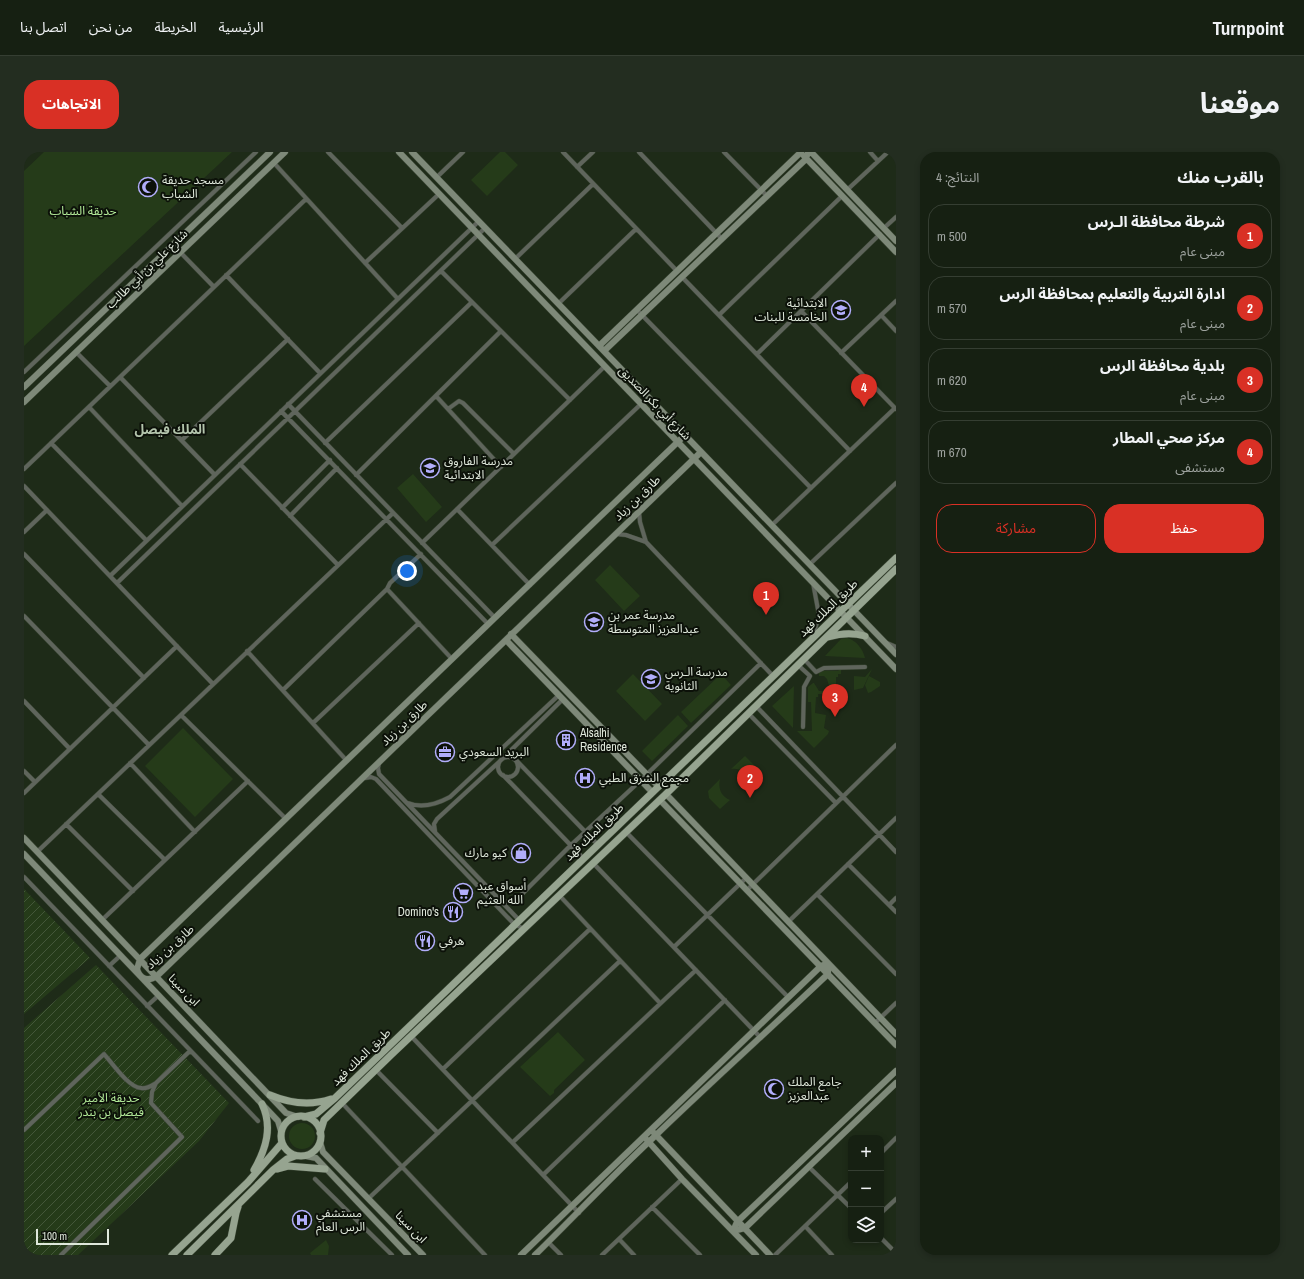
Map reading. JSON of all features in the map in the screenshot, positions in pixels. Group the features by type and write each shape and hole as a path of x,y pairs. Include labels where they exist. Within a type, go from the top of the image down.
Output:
{"main road":[{"name":"طريق الملك فهد","path":"301,1117 316,1114 335,1098 896,558"},
{"name":"طريق الملك فهد","path":"320,1133 324,1120 660,800 896,569"},
{"path":"826,638 846,633 865,636"},
{"path":"270,1095 284,1101 300,1103 324,1101 335,1098"},
{"path":"248,1182 263,1155 268,1136 266,1112 262,1104"},
{"path":"187,1255 273,1170 287,1159 295,1156 306,1156 317,1148 320,1142 320,1133 315,1122 301,1117 288,1121 281,1131 282,1143 289,1153 295,1156"},
{"path":"172,1255 248,1182 282,1143"},
{"path":"273,1170 288,1166 325,1169"},
{"path":"215,1255 231,1238 236,1213 242,1200"}],"street":[{"path":"24,372 256,152"},
{"name":"شارع علي بن أبي طالب","path":"24,387 270,152"},
{"name":"شارع علي بن أبي طالب","path":"24,402 285,152"},
{"path":"328,152 402,228"},
{"name":"شارع أبي بكر الصديق","path":"399,152 896,668"},
{"name":"شارع أبي بكر الصديق","path":"412,152 896,654"},
{"path":"437,177 463,152"},
{"path":"563,152 677,271"},
{"path":"577,167 593,152"},
{"path":"639,152 722,239"},
{"path":"724,152 767,196"},
{"path":"602,348 637,310 800,152 896,252"},
{"path":"602,348 642,315 806,159 810,152 896,241"},
{"path":"870,152 878,161"},
{"path":"847,190 888,152"},
{"path":"274,163 398,298"},
{"path":"515,259 593,184"},
{"path":"365,263 439,194"},
{"path":"719,315 842,196"},
{"path":"24,468 306,199"},
{"path":"884,228 896,217"},
{"path":"110,576 479,221"},
{"path":"116,583 486,228"},
{"path":"558,304 636,229"},
{"path":"757,354 880,234"},
{"path":"180,252 214,287"},
{"path":"441,271 570,400"},
{"path":"226,276 320,373"},
{"path":"682,276 850,451"},
{"path":"841,352 896,301"},
{"path":"325,443 472,302"},
{"path":"637,310 811,488"},
{"path":"772,525 896,408 801,311"},
{"path":"881,315 896,331"},
{"path":"356,475 501,331"},
{"path":"182,440 288,339"},
{"path":"76,352 110,386"},
{"path":"422,543 605,366"},
{"path":"120,377 215,475"},
{"path":"436,396 501,466"},
{"path":"448,409 455,402 458,401 463,403 514,454"},
{"path":"288,404 495,618"},
{"path":"492,545 641,404"},
{"path":"89,407 182,506"},
{"path":"281,411 488,624"},
{"name":"طارق بن زياد","path":"686,435 140,959 137,969 140,975 146,979 157,976 701,452"},
{"path":"51,443 146,540"},
{"path":"282,508 330,460"},
{"path":"240,464 338,565"},
{"path":"290,516 337,468"},
{"path":"810,564 896,483"},
{"path":"24,486 213,684"},
{"path":"457,509 530,585"},
{"path":"24,532 47,510"},
{"path":"639,511 640,522 646,542 773,676"},
{"path":"37,852 393,513"},
{"path":"615,534 626,535 646,542"},
{"path":"24,554 144,678"},
{"path":"283,690 421,554"},
{"path":"812,638 818,615 818,604 813,583"},
{"path":"387,589 452,659"},
{"path":"24,616 149,745"},
{"path":"313,723 419,623"},
{"path":"512,634 658,786"},
{"path":"506,640 652,792"},
{"path":"883,640 896,647"},
{"path":"24,793 177,646"},
{"path":"247,651 346,761"},
{"path":"804,659 816,672"},
{"path":"503,903 518,898 571,845 641,780 761,663"},
{"path":"798,665 810,676"},
{"path":"803,727 804,687 810,676 824,668 865,667"},
{"path":"406,803 426,806 435,804 450,797 561,697"},
{"path":"436,834 434,824 437,819 501,760 561,697"},
{"path":"24,701 70,749"},
{"path":"756,706 896,852"},
{"path":"748,713 836,803"},
{"path":"181,715 286,819"},
{"path":"747,890 896,745"},
{"path":"503,748 499,770 584,858"},
{"path":"490,760 501,760 512,757 515,759 598,844"},
{"path":"503,775 509,777 515,774 518,765 515,759"},
{"path":"379,762 379,774 503,903 517,922"},
{"path":"130,763 195,832"},
{"path":"24,770 35,782"},
{"path":"361,779 371,776 376,779 524,928"},
{"path":"102,920 248,781"},
{"path":"98,794 165,860"},
{"path":"666,794 896,1034"},
{"path":"660,800 896,1045"},
{"path":"788,922 896,818"},
{"path":"66,824 133,891"},
{"path":"626,832 788,997"},
{"name":"ابن سينا","path":"24,838 286,1113 301,1117"},
{"name":"ابن سينا","path":"24,854 262,1104 278,1122 281,1131"},
{"path":"593,863 761,1038"},
{"path":"848,864 896,912"},
{"path":"24,877 258,1121"},
{"path":"674,947 746,878"},
{"path":"817,894 896,974"},
{"path":"559,896 660,1003"},
{"path":"890,905 896,898"},
{"path":"443,1069 590,929"},
{"path":"109,966 121,956"},
{"path":"369,1198 620,961"},
{"path":"521,1255 820,966 828,963"},
{"path":"534,1255 579,1213 655,1135 761,1038 828,974 828,963"},
{"path":"513,1142 696,970"},
{"path":"147,1006 159,995"},
{"path":"542,1174 725,1000"},
{"path":"875,1023 896,1003"},
{"path":"411,1036 579,1213"},
{"path":"24,1130 104,1054 132,1085 148,1088 156,1083 190,1051"},
{"path":"376,1070 438,1133"},
{"path":"733,1231 737,1222 896,1071"},
{"path":"61,1255 182,1137 151,1103 152,1092 156,1083"},
{"path":"733,1231 745,1228 896,1083"},
{"path":"342,1103 403,1166 485,1255"},
{"path":"650,1129 770,1255"},
{"path":"644,1136 682,1179 756,1255"},
{"path":"884,1150 896,1138"},
{"name":"ابن سينا","path":"320,1142 323,1152 423,1255"},
{"name":"ابن سينا","path":"306,1156 316,1158 408,1255"},
{"path":"809,1167 850,1207"},
{"path":"315,1179 392,1255"},
{"path":"602,1255 682,1179"},
{"path":"775,1255 848,1185"},
{"path":"884,1210 896,1199"},
{"path":"652,1207 700,1255"},
{"path":"805,1226 832,1255"},
{"path":"619,1239 634,1255"},
{"path":"884,1241 896,1253"},
{"path":"548,1242 561,1255"}],"green space":[{"name":"حديقة الشباب","path":"44,152 232,152 24,346 24,171"},
{"path":"500,152 505,152 518,165 487,196 471,180"},
{"path":"413,474 442,507 426,522 397,488"},
{"path":"610,565 640,596 624,611 595,580"},
{"path":"847,638 859,645 865,658 825,656 841,639"},
{"path":"872,669 863,688 854,690 854,676 865,677"},
{"path":"841,670 841,674 838,674 838,677 836,677 836,685 829,686 827,679 824,676 819,676 819,673 823,671"},
{"path":"633,674 662,704 645,721 616,691"},
{"path":"721,674 731,685 691,723 681,712"},
{"path":"869,676 880,682 880,686 868,693 865,685"},
{"path":"813,683 819,691 825,691 825,694 818,694 818,697 816,697 815,713 826,715 824,728 829,731 828,734 814,748 797,731 812,731 811,702 808,702 808,687"},
{"path":"794,686 793,728 772,706"},
{"path":"678,715 688,726 652,761 642,751"},
{"path":"183,728 233,779 195,817 145,766"},
{"path":"745,756 760,771 750,780 742,771 731,769"},
{"path":"720,779 719,786 721,792 730,800 720,809 709,798 708,791"},
{"path":"24,889 90,958 24,1014"},
{"name":"حديقة الأمير فيصل بن بندر","path":"96,965 229,1103 199,1141 78,1255 24,1255 24,1028"},
{"path":"558,1032 585,1060 554,1090 554,1093 550,1096 520,1067"},
{"path":"302,1123 311,1127 315,1136 311,1145 302,1149 293,1145 289,1136 293,1127"},
{"path":"326,1240 329,1246 328,1255 311,1255 310,1253"}],"place":[{"name":"مسجد حديقة الشباب","path":"148,187"},
{"name":"الابتدائية الخامسة للبنات","path":"841,310"},
{"name":"مركز صحي المطار","path":"864,407"},
{"name":"مدرسة الفاروق الابتدائية","path":"430,468"},
{"name":"شرطة محافظة الـرس","path":"766,615"},
{"name":"مدرسة عمر بن عبدالعزيز المتوسطة","path":"594,622"},
{"name":"مدرسة الـرس الثانوية","path":"651,679"},
{"name":"بلدية محافظة الرس","path":"835,717"},
{"name":"Alsalhi Residence","path":"566,740"},
{"name":"البريد السعودي","path":"445,752"},
{"name":"مجمع الشرق الطبي","path":"585,778"},
{"name":"ادارة التربية والتعليم بمحافظة الرس","path":"750,798"},
{"name":"كيو مارك","path":"521,853"},
{"name":"أسواق عبد الله العثيم","path":"463,893"},
{"name":"Domino's","path":"453,912"},
{"name":"هرفي","path":"425,941"},
{"name":"جامع الملك عبدالعزيز","path":"774,1089"},
{"name":"مستشفي الرس العام","path":"302,1220"}],"district":[{"name":"الملك فيصل","path":"170,429"}]}
